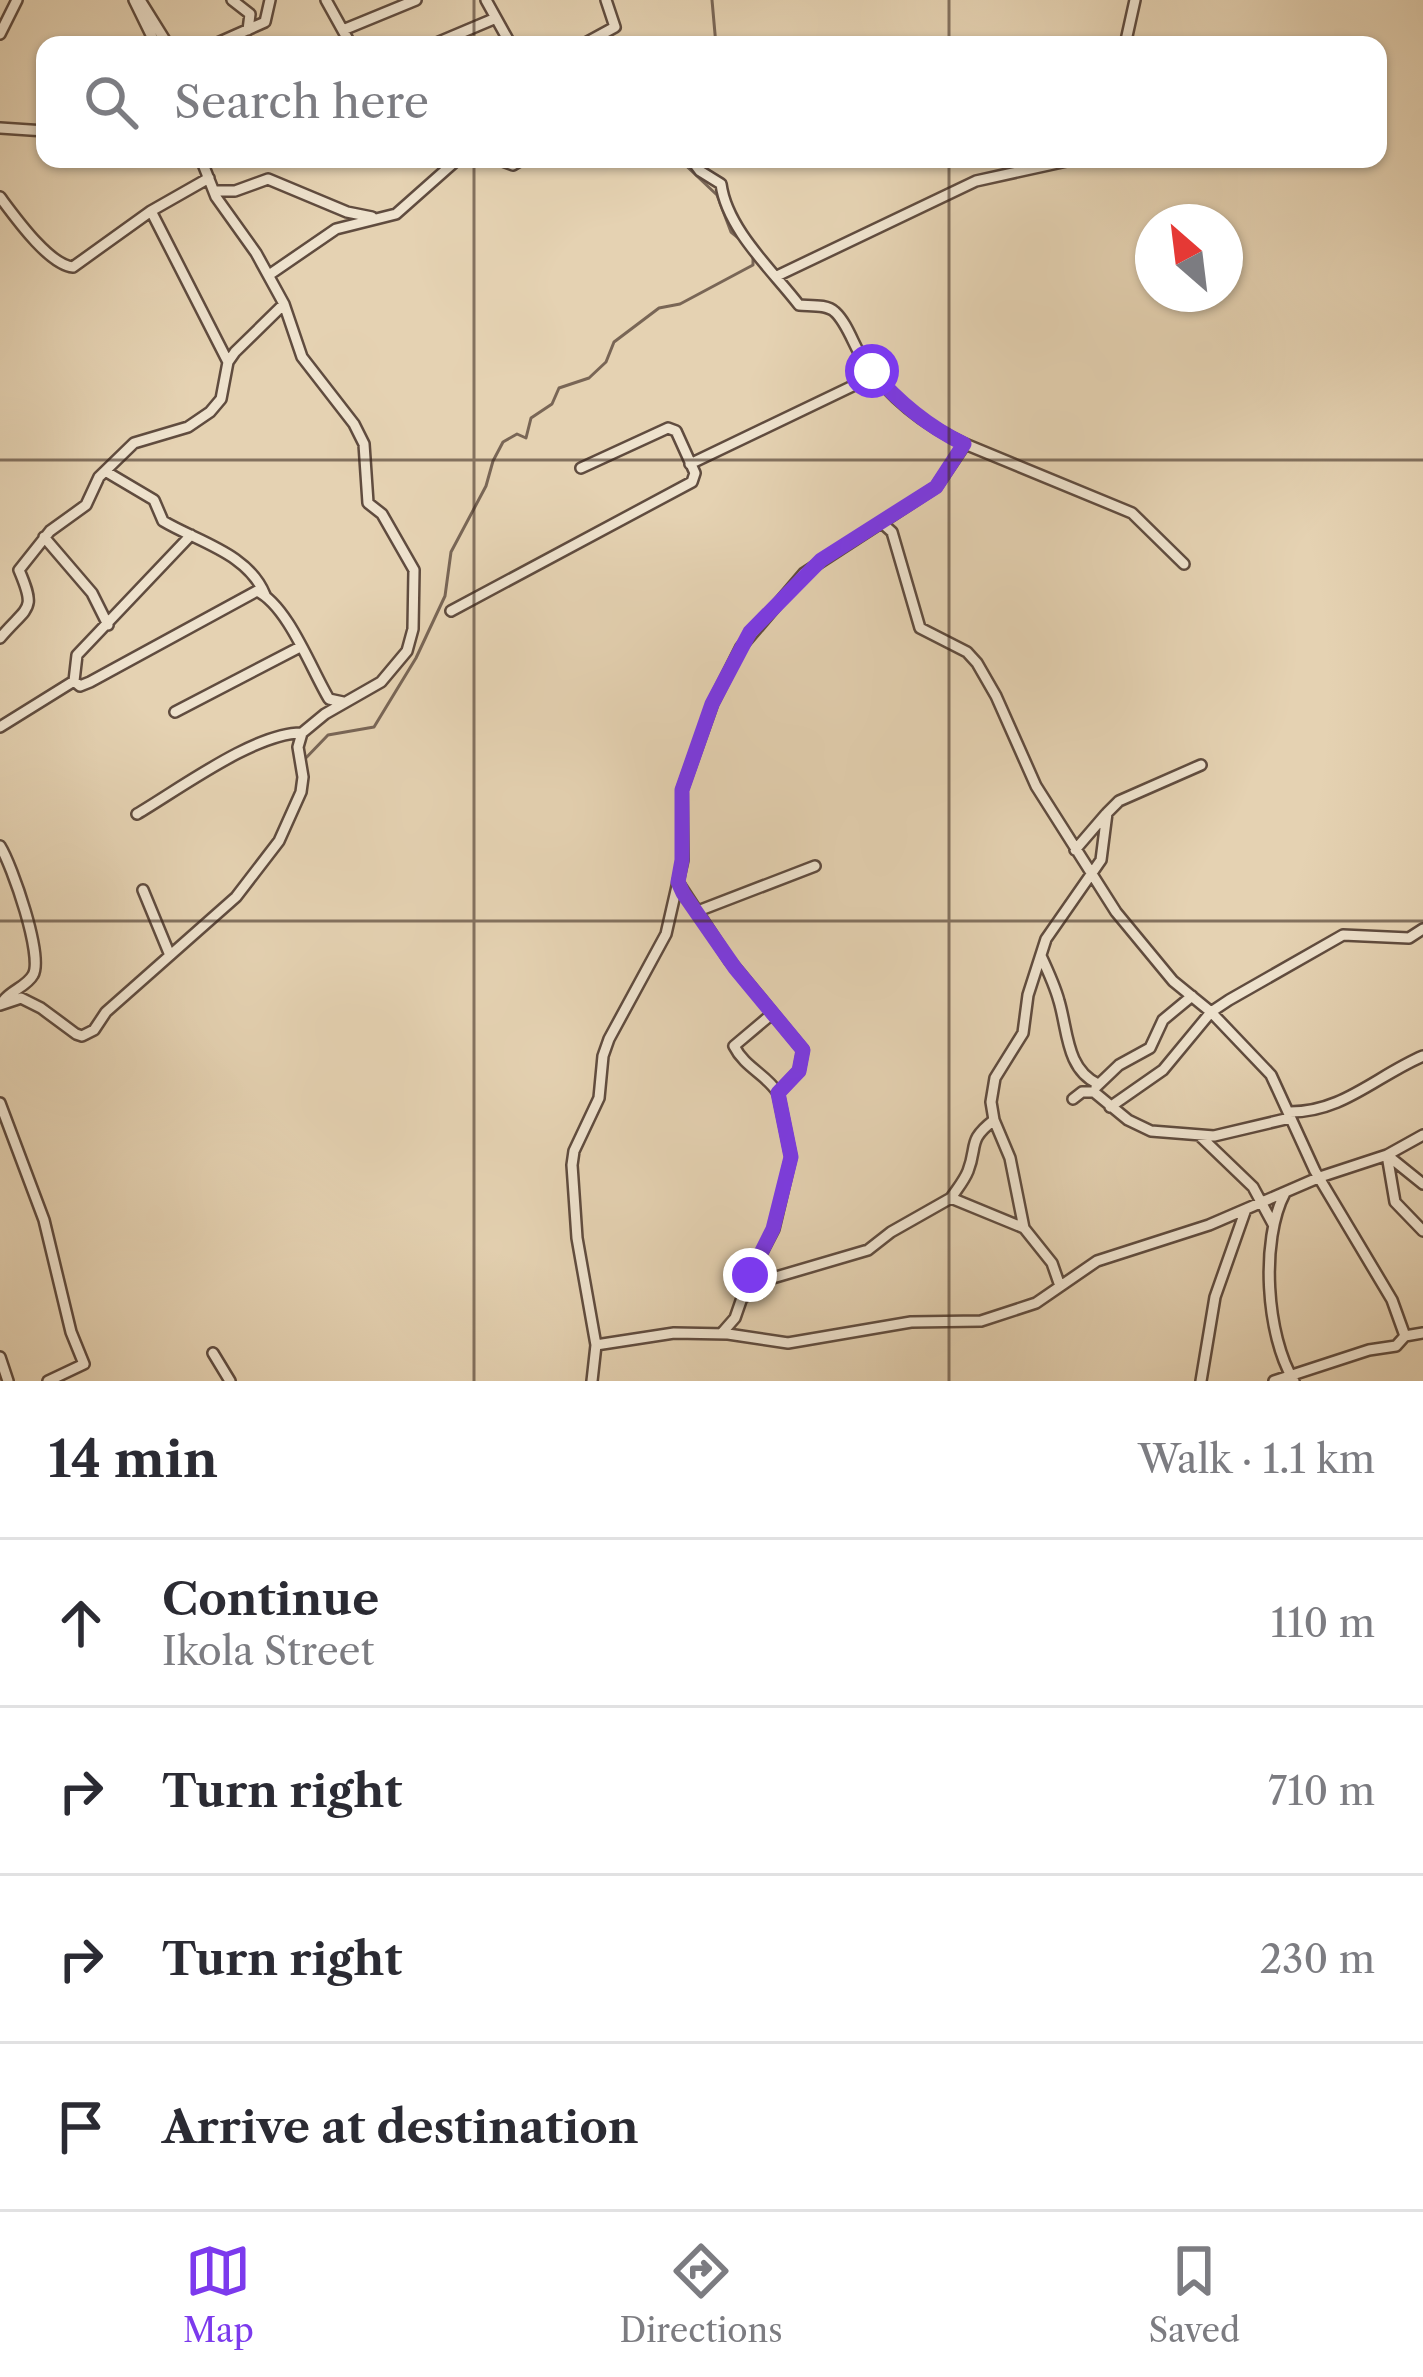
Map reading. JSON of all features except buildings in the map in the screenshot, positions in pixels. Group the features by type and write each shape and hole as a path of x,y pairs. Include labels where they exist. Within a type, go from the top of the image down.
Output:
{"street":[{"path":"0,34 17,0"},
{"path":"137,0 152,36"},
{"path":"137,0 162,36"},
{"path":"232,0 250,14 248,30"},
{"path":"234,36 267,20 270,0"},
{"path":"326,0 347,36"},
{"path":"344,30 416,0"},
{"path":"487,0 507,36"},
{"path":"598,36 615,27 606,0"},
{"path":"1127,36 1135,0"},
{"path":"453,36 496,18"},
{"path":"0,128 36,130"},
{"path":"137,814 277,734 302,733 381,682 407,651 413,629 414,570 382,514 368,503 364,444 302,357 284,304 214,191 205,168"},
{"path":"439,168 441,174"},
{"path":"269,275 335,229 407,207 448,168"},
{"path":"698,168 721,184 722,196 740,227 799,305 835,312 872,371 902,405 964,444 1132,513 1184,564"},
{"path":"777,276 976,181 1035,168"},
{"path":"0,197 23,227 66,267 73,267 151,211 209,178"},
{"path":"214,191 235,191 268,178 347,212 379,218"},
{"path":"151,211 228,362"},
{"path":"0,638 29,602 30,590 19,570 44,537 86,506 105,471 134,443 201,420 221,399 228,362 249,334 284,304"},
{"path":"690,464 861,382 872,371"},
{"path":"452,611 692,482 695,473 676,431 668,428 581,468"},
{"path":"592,1381 596,1345 574,1218 574,1151 598,1098 610,1039 666,934 682,860 682,790 712,704 741,646 806,571 936,487 964,444"},
{"path":"105,471 151,497 163,521 225,551 262,586 329,699 348,701"},
{"path":"882,523 892,532 920,628 967,652 976,663 1036,786 1093,878 1173,981 1211,1012 1270,1075 1343,1222 1392,1300 1405,1336"},
{"path":"74,681 77,656 191,535"},
{"path":"44,537 92,593 108,625"},
{"path":"74,681 80,686 90,682 245,595 266,595"},
{"path":"175,712 300,647"},
{"path":"0,727 74,681"},
{"path":"0,1004 21,998 31,1001 76,1034 87,1034 236,897 279,841 301,792 298,747 302,733"},
{"path":"1075,850 1119,802 1201,765"},
{"path":"1060,1286 1052,1263 1024,1228 1010,1157 994,1120 995,1078 1023,1034 1028,995 1046,939 1093,878 1101,860 1107,813"},
{"path":"0,846 18,890 35,971 0,1004"},
{"path":"698,911 815,866"},
{"path":"678,882 729,960 803,1050 799,1071 778,1093"},
{"path":"143,890 170,953"},
{"path":"1110,1107 1162,1070 1211,1012 1343,935 1409,938 1423,929"},
{"path":"1041,956 1081,1073 1110,1107 1141,1128 1214,1136 1325,1108 1348,1100 1423,1056"},
{"path":"1073,1099 1150,1048 1163,1020 1192,996"},
{"path":"721,1334 734,1318 773,1229 791,1157 778,1093 771,1082 747,1067 734,1046 772,1013"},
{"path":"0,1102 44,1220 83,1364 48,1381"},
{"path":"740,1301 759,1282 868,1250 951,1198 970,1167 971,1145 978,1132 994,1120"},
{"path":"1195,1132 1253,1187 1273,1225"},
{"path":"596,1345 654,1334 721,1334 788,1343 911,1322 981,1321 1021,1311 1096,1262 1387,1155 1423,1135"},
{"path":"1387,1155 1423,1184"},
{"path":"1387,1155 1395,1202 1423,1231"},
{"path":"1285,1193 1273,1225 1269,1259 1278,1345 1292,1378"},
{"path":"951,1198 1024,1228"},
{"path":"1201,1381 1215,1297 1246,1209"},
{"path":"1274,1381 1423,1334"},
{"path":"213,1353 230,1381"},
{"path":"0,1357 8,1381"}],"waterway":[{"path":"712,0 715,36"},
{"path":"688,168 717,195 731,232 742,241"},
{"path":"302,762 328,735 374,727 416,658 445,596 451,552 503,442 517,434 526,438 531,418 552,404 559,388 589,378 606,362 614,342 659,308 680,304 753,265 753,258"}],"route":[{"path":"750,1275 773,1229 791,1157 778,1093 799,1071 803,1050 735,968 683,893 678,882 680,801 712,704 750,632 804,573 936,487 964,444 902,405 872,371"}]}
